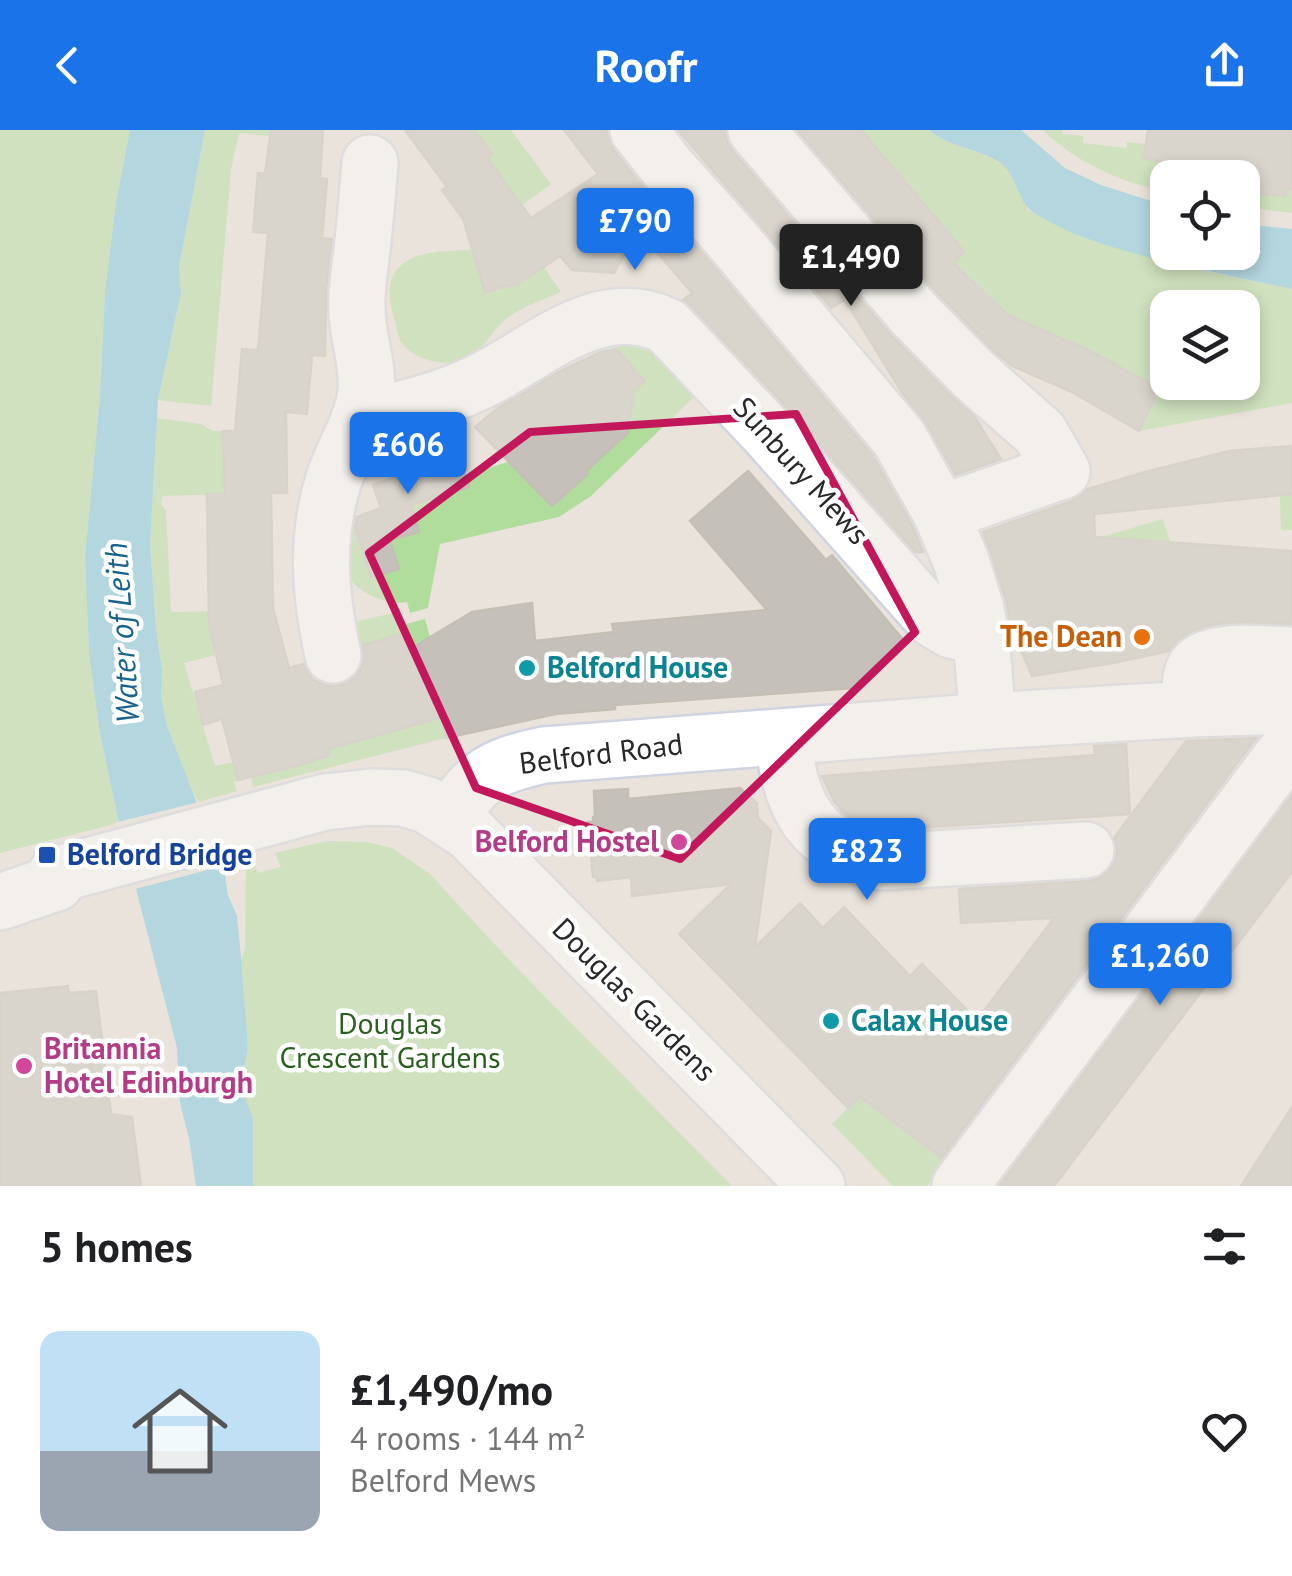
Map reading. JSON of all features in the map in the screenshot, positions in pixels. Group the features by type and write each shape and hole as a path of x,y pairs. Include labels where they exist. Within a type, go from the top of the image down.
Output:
{"street":[{"path":"638,130 899,438 941,513 961,561 976,609 988,721"},
{"path":"756,130 915,315 973,374 1040,433 1062,471 941,513"},
{"path":"332,655 320,554 334,481 364,402 367,373 356,299 370,163"},
{"name":"Sunbury Mews","path":"359,418 412,407 460,390 504,369 560,333 590,322 641,317 654,320 667,326 768,433 934,619 951,630 980,637"},
{"path":"1191,708 1190,678 1196,665 1206,657 1292,656"},
{"name":"Belford Road","path":"449,818 478,780 498,768 544,755 1191,708 1288,730"},
{"path":"960,1186 1288,730"},
{"path":"783,738 786,770 797,802 822,834 854,855 882,862 1086,850"},
{"path":"0,902 56,883 55,875 324,802 403,798 427,805 449,818"},
{"name":"Douglas Gardens","path":"449,818 468,832 817,1186"}],"highlighted area":[{"path":"796,414 915,632 680,859 476,788 369,553 530,432"}],"green space":[{"path":"0,130 130,130 105,292 85,557 89,653 100,734 119,823 0,853"},
{"path":"205,130 271,130 270,136 239,133 231,170 211,406 158,400 181,293 179,267"},
{"path":"474,130 511,130 551,184 521,206 487,158 492,154"},
{"path":"861,130 929,130 948,142 992,158 1010,172 1028,210 1150,253 1150,270 1200,270 1292,289 1292,403 1139,431 1153,400 1260,400 1260,290 1150,290 1150,383 1008,315 954,264 963,250"},
{"path":"1043,130 1083,136 1083,143 1126,148 1127,142 1146,144 1144,159 1152,160 1150,188 1085,162"},
{"path":"1286,189 1292,190 1292,213 1260,209 1260,194 1284,196"},
{"path":"472,249 485,292 520,283 544,267 561,292 512,315 477,351 463,359 439,362 416,355 404,346 398,334 390,295 394,274 405,262 420,255"},
{"path":"639,343 652,346 693,390 694,397 591,496 559,517 440,544 428,608 410,613 407,602 380,599 349,579 344,572 353,518 371,576 399,569 390,540 419,532 411,505 465,475 508,462 552,506 588,475 586,467 628,433 631,410 623,400 645,381 615,347"},
{"path":"157,418 223,431 225,494 162,496 161,504 166,510 171,612 238,611 210,626 216,655 184,663 215,766 234,762 239,780 234,782 237,791 198,802 181,766 161,697 150,545"},
{"path":"1292,494 1292,530 1281,530 1280,496"},
{"path":"1163,519 1174,555 1084,542"},
{"path":"398,612 402,625 425,619 446,738 253,787 251,777 329,756 328,749 412,726 404,696 409,657 403,635 351,648 344,624"},
{"name":"Douglas Crescent Gardens","path":"327,841 367,842 392,848 430,874 510,961 732,1186 253,1186 253,1118 241,1088 248,1046 241,959 245,950 246,861 252,859 258,873 281,867 275,853"},
{"path":"867,1089 898,1125 945,1161 927,1186 893,1186 832,1124"}],"water":[{"name":"Water of Leith","path":"130,130 205,130 179,267 181,293 158,400 150,545 161,697 167,726 237,916 248,1046 241,1088 253,1118 253,1186 196,1186 180,1103 177,1048 119,823 100,734 89,653 85,557 105,292"},
{"path":"929,130 1021,130 1065,168 1150,201 1150,257 1103,244 1046,220 1028,208 999,162"},
{"path":"1260,226 1292,229 1292,289 1206,270 1260,270"}],"pier":[{"path":"203,801 227,865 131,890 114,823"}],"building":[{"path":"271,130 323,130 320,178 327,179 322,238 332,239 325,356 312,355 307,414 286,412 287,493 271,493 273,608 289,668 304,664 310,676 322,684 340,685 354,678 362,666 363,645 403,634 407,651 472,612 532,603 535,641 614,632 612,624 767,610 690,521 748,471 826,560 832,555 906,643 854,688 615,705 615,709 555,714 446,738 443,717 328,749 330,755 300,765 238,780 222,719 203,725 195,692 223,685 209,624 207,494 225,494 223,431 235,431 242,349 258,350 268,233 253,232 258,173 265,174"},
{"path":"405,130 474,130 492,154 487,158 531,218 598,174 564,130 607,130 613,149 643,187 873,456 923,552 915,552 791,412 683,300 692,293 638,230 614,273 572,270 560,256 520,283 485,292 463,219 442,190 447,187"},
{"path":"678,130 726,130 732,150 891,335 974,416 1001,459 955,475 926,423 903,394 845,300 831,308"},
{"path":"797,130 861,130 964,251 954,264 1008,315 1088,350 1150,383 1150,400 1153,400 1139,431 1072,392 1012,366 938,294"},
{"path":"1148,130 1292,130 1292,190 1286,189 1285,196 1260,194 1260,160 1144,159"},
{"path":"616,349 645,381 633,392 628,433 552,506 475,427 499,407 560,371"},
{"path":"449,430 469,487 411,505 419,532 390,540 399,569 371,577 355,526 357,517 381,508 373,485 401,475 393,448"},
{"path":"1292,446 1292,494 1094,514 1095,537 1292,551 1292,624 1218,624 1188,633 1169,651 1032,676 1011,626 983,532 1072,501 1088,489 1145,472 1229,451"},
{"path":"1256,738 942,1158 860,1097 848,1108 679,934 731,884 632,896 631,877 597,881 593,877 588,822 595,817 594,791 628,789 628,799 740,788 757,803 758,818 771,831 755,947 800,903 823,928 844,907 910,976 922,964 977,1020 1054,918 961,923 959,889 1102,877 1114,863 1114,838 1186,741"},
{"path":"1126,744 1130,814 883,830 842,811 822,776 1095,755 1094,746"},
{"path":"1292,795 1292,872 1054,1186 999,1186"},
{"path":"68,986 69,993 96,991 111,1114 132,1117 141,1186 0,1186 0,993"},
{"path":"1292,1107 1292,1186 1241,1186"}],"place":[{"name":"The Dean","path":"1142,637"},
{"name":"Belford House","path":"527,668"},
{"name":"Belford Hostel","path":"679,842"},
{"name":"Belford Bridge","path":"47,855"},
{"name":"Calax House","path":"831,1021"},
{"name":"Britannia Hotel Edinburgh","path":"24,1066"}]}
